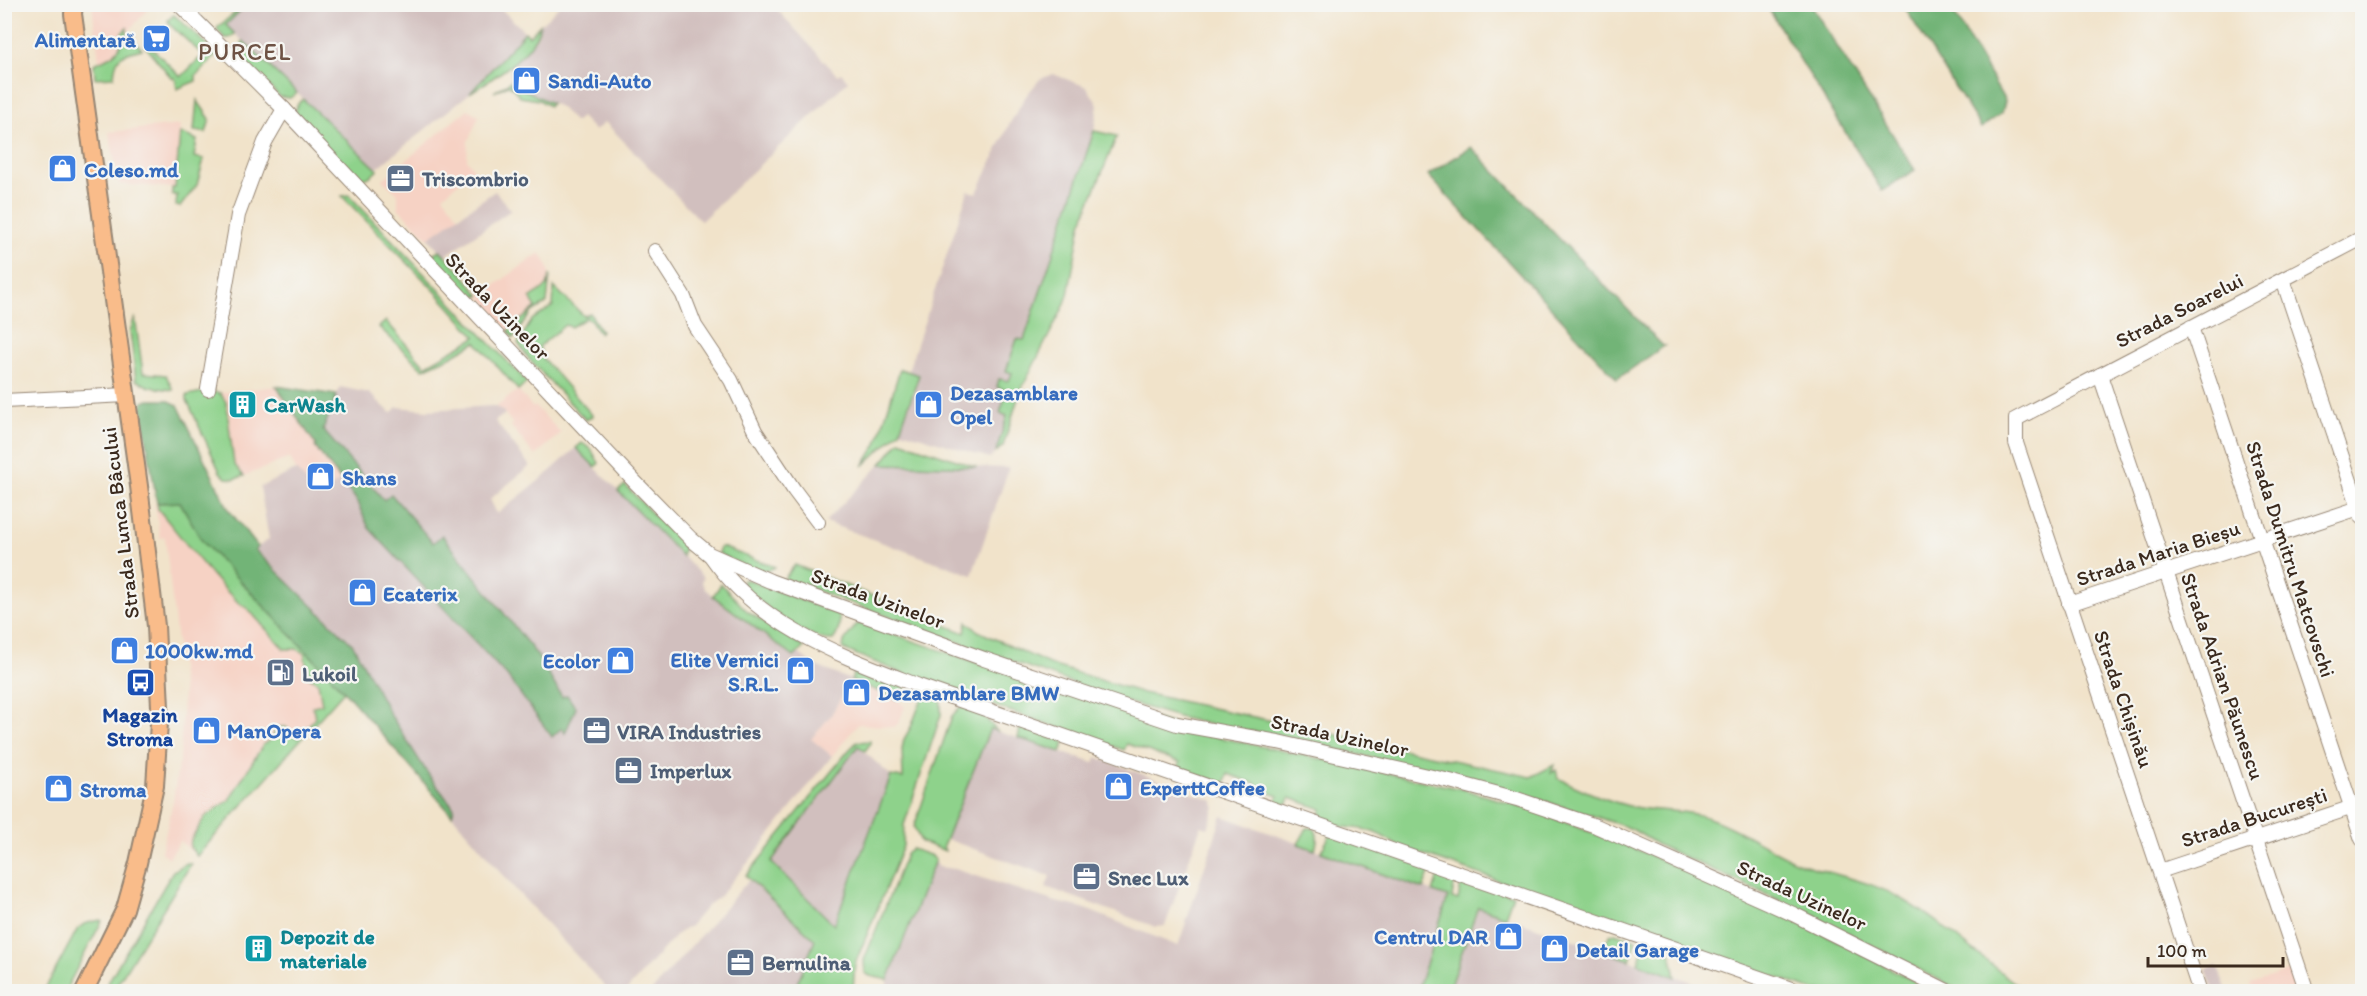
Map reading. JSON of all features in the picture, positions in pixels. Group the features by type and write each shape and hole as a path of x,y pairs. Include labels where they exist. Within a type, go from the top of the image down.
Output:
{"main road":[{"name":"Strada Lunca Bâcului","path":"72,8 127,395 160,671 158,761 149,817 125,909 84,992"}],"street":[{"name":"Strada Uzinelor","path":"178,4 284,109 636,483 709,554 724,575 761,610 809,640 919,686 1800,992"},
{"path":"208,389 238,215 265,142 284,109"},
{"name":"Strada Soarelui","path":"2016,419 2362,238"},
{"path":"655,250 683,294 695,326 731,381 755,431 818,522"},
{"path":"2283,280 2361,511"},
{"name":"Strada Dumitru Matcovschi","path":"2191,327 2263,540 2357,805 2362,839"},
{"name":"Strada Adrian Păunescu","path":"2100,375 2307,992"},
{"name":"Strada Lunca Bâcului","path":"4,401 127,395"},
{"name":"Strada Chișinău","path":"2016,419 2015,440 2200,992"},
{"name":"Strada Maria Bieșu","path":"2069,604 2263,540 2361,511"},
{"name":"Strada Uzinelor","path":"709,554 770,581 978,657 1177,724 1278,742 1450,781 1517,799 1596,826 1794,914 1949,992"},
{"name":"Strada București","path":"2160,871 2357,805"}],"shaded area":[{"path":"152,4 126,34 127,29 116,54 99,61 92,5"},
{"path":"496,4 525,32 470,93 376,169 226,25 244,8 241,5"},
{"path":"772,4 837,75 841,73 848,81 701,221 605,122 595,131 581,117 575,122 560,107 511,83 510,67 538,36 540,25 560,5"},
{"path":"1053,74 1087,87 1098,105 1094,131 1024,341 1017,339 1007,371 1012,373 1009,382 1000,379 997,386 1007,390 1000,413 1007,416 996,452 990,458 882,425 900,369 908,371 968,191 977,193 1010,123 1026,96 1040,79"},
{"path":"468,109 479,116 468,141 467,160 474,169 443,196 459,217 428,238 398,208 398,194 382,180"},
{"path":"180,125 175,188 119,184 109,132"},
{"path":"495,191 511,210 445,256 428,238"},
{"path":"540,253 548,266 550,275 547,286 536,307 508,331 480,296"},
{"path":"276,386 316,445 321,457 340,480 320,497 296,470 290,458 244,476 234,464 226,402 220,393"},
{"path":"340,387 369,393 391,413 397,407 428,410 493,406 502,410 505,414 495,421 530,466 490,499 497,514 576,448 704,578 701,581 705,589 794,657 798,653 816,666 851,680 831,715 811,739 832,756 718,898 708,905 690,926 677,934 626,991 609,991 516,890 452,815 454,808 430,777 390,714 353,645 255,549 269,539 260,487 296,470 320,497 340,480 355,498 369,528 507,676 551,737 562,728 562,697 537,655 443,536 433,544 391,494 384,500 323,430"},
{"path":"518,390 533,408 535,406 561,433 535,456 511,426 513,424 502,410 495,408"},
{"path":"881,464 1009,468 972,575 825,522"},
{"name":"Lukoil","path":"180,502 344,691 197,856 180,841 169,858 161,852 180,764 183,694 165,537 160,538 155,503"},
{"name":"Dezasamblare BMW","path":"851,680 897,699 905,707 898,724 894,727 858,724 832,756 811,739 831,715"},
{"path":"990,729 1094,763 1096,757 1214,801 1215,807 1208,828 1201,826 1165,926 1156,927 1046,887 1050,876 946,839"},
{"path":"858,746 891,776 834,925 771,862"},
{"path":"1222,816 1448,897 1417,991 884,992 935,860 938,867 955,869 1056,902 1083,908 1178,946"},
{"path":"749,880 815,940 794,991 651,992"},
{"path":"1479,907 1621,957 1718,991 1448,992"},
{"path":"2217,966 2226,988 2214,991 2206,970"},
{"path":"2293,970 2300,991 2253,991 2250,983"}],"green space":[{"path":"1766,5 1811,5 1915,170 1882,191"},
{"path":"1903,5 1949,5 2005,101 2002,113 1981,128"},
{"path":"243,6 226,25 235,34 225,38 217,30 218,27"},
{"path":"174,15 217,54 196,76 196,81 177,89 175,78 171,77 145,46 147,43 181,77 203,55 169,24 168,20"},
{"path":"540,25 530,46 522,55 470,93 525,32 529,36"},
{"path":"127,28 127,34 142,49 129,52 118,60 114,77 95,78 94,64 118,50 122,33"},
{"path":"243,41 297,93 290,98 280,97 240,58 238,51"},
{"path":"511,81 551,103 549,106 539,100 520,97 508,85 494,92"},
{"path":"303,99 378,170 373,175 363,179 356,177 295,114 297,105"},
{"path":"197,100 210,119 206,133 194,131"},
{"path":"1094,131 1117,136 1081,224 1064,306 1020,392 1003,446 996,452 1007,416 1000,413 1007,391 997,387 999,379 1009,381 1012,373 1006,371 1017,339 1024,340"},
{"path":"180,133 197,140 194,157 204,159 197,185 180,207 176,206 177,195 172,195 172,188 175,188"},
{"path":"1471,147 1664,346 1617,379 1428,175"},
{"path":"349,195 527,382 518,390 476,342 423,369 379,327 386,321 425,366 476,337 436,292 342,196"},
{"path":"440,250 480,296 470,298 430,255"},
{"path":"550,275 547,303 532,312 513,338 508,331 536,307 530,298 547,286"},
{"path":"554,287 584,316 590,313 601,331 599,333 591,320 586,318 571,327 565,325 539,347 541,351 539,354 593,416 586,420 528,358 518,343 532,320 553,306"},
{"path":"135,317 143,373 166,375 173,390 150,387 136,380 130,331"},
{"path":"900,369 919,375 900,431 863,466 877,444"},
{"path":"276,386 337,395 323,430 384,500 391,494 433,543 442,535 537,655 562,697 567,695 576,708 565,733 562,728 552,737 507,676 369,528 355,498 315,447 316,445"},
{"path":"208,391 220,393 226,402 234,464 244,476 234,479 226,478 220,472 187,400 187,395"},
{"path":"167,400 178,405 229,510 258,547 255,550 353,645 390,714 430,777 454,808 452,815 344,691 203,542 180,502 157,503 141,408 143,402"},
{"path":"900,441 977,467 881,464"},
{"path":"582,443 591,449 599,463 595,467 576,448"},
{"path":"625,485 684,547 682,556 618,491"},
{"path":"180,502 203,542 344,691 197,856 190,847 191,840 205,817 229,800 263,745 272,739 276,727 286,727 297,738 315,718 313,706 322,704 318,682 309,677 304,653 297,649 284,649 247,608 215,579 158,509 157,503"},
{"path":"720,547 775,567 762,570 746,567 718,553"},
{"path":"795,565 965,633 967,622 978,631 1051,665 1143,693 1531,777 1554,765 1551,773 1556,770 1558,778 1605,799 1634,807 1706,817 1731,827 1800,863 1865,883 1902,899 1934,920 2026,991 1961,991 1812,915 1658,845 1632,829 1478,782 1265,733 1225,728 1114,698 784,579"},
{"path":"743,580 749,580 838,614 839,624 835,637 833,640 811,635 784,620 749,592 742,584"},
{"path":"721,584 748,612 804,647 794,657 713,596"},
{"path":"857,624 864,624 1045,686 1222,738 1466,790 1530,809 1648,854 1832,938 1933,991 1816,991 1396,845 1374,833 1331,824 1320,816 1322,809 1290,798 1288,803 1282,805 1276,803 1278,796 1255,788 1256,784 1228,774 1224,785 1178,769 1180,762 1127,744 1124,750 916,679 843,649 844,641"},
{"path":"857,668 906,687 897,699 851,680"},
{"path":"924,693 938,697 941,703 941,715 904,825 903,846 855,964 853,991 794,991 815,940 746,876 849,750 857,742 870,741 865,751 858,746 771,862 834,925 891,776 903,778 904,739"},
{"path":"961,706 980,712 997,731 990,729 943,846 945,851 921,842 914,827 952,716"},
{"path":"1025,727 1065,742 1061,752 1018,738 1020,728"},
{"path":"1307,828 1314,828 1317,833 1315,850 1298,844"},
{"path":"1331,833 1428,868 1430,871 1423,889 1321,852"},
{"path":"912,849 932,856 935,860 888,980 870,976 865,973 864,960 907,852"},
{"path":"187,863 191,864 113,991 103,991 173,871"},
{"path":"1439,873 1453,875 1455,880 1452,898 1458,900 1462,879 1513,895 1505,917 1478,907 1448,991 1417,992 1448,897 1433,892"},
{"path":"102,921 65,991 44,991 77,930 84,924"},
{"path":"1615,933 1636,940 1630,960 1600,950 1610,935"},
{"path":"1645,943 1671,953 1676,977 1638,963"}],"place":[{"name":"Alimentară","path":"157,39"},
{"name":"Sandi-Auto","path":"527,80"},
{"name":"Coleso.md","path":"63,169"},
{"name":"Triscombrio","path":"401,178"},
{"name":"CarWash","path":"243,404"},
{"name":"Dezasamblare Opel","path":"929,404"},
{"name":"Shans","path":"321,477"},
{"name":"Ecaterix","path":"362,593"},
{"name":"1000kw.md","path":"124,650"},
{"name":"Ecolor","path":"621,660"},
{"name":"Elite Vernici S.R.L.","path":"800,671"},
{"name":"Lukoil","path":"281,673"},
{"name":"Magazin Stroma","path":"140,683"},
{"name":"Dezasamblare BMW","path":"857,692"},
{"name":"ManOpera","path":"206,730"},
{"name":"VIRA Industries","path":"596,731"},
{"name":"Imperlux","path":"629,770"},
{"name":"ExperttCoffee","path":"1119,787"},
{"name":"Stroma","path":"59,789"},
{"name":"Snec Lux","path":"1087,877"},
{"name":"Centrul DAR","path":"1509,936"},
{"name":"Depozit de materiale","path":"259,948"},
{"name":"Detail Garage","path":"1555,949"},
{"name":"Bernulina","path":"741,962"}],"district":[{"name":"PURCEL","path":"245,51"}]}
